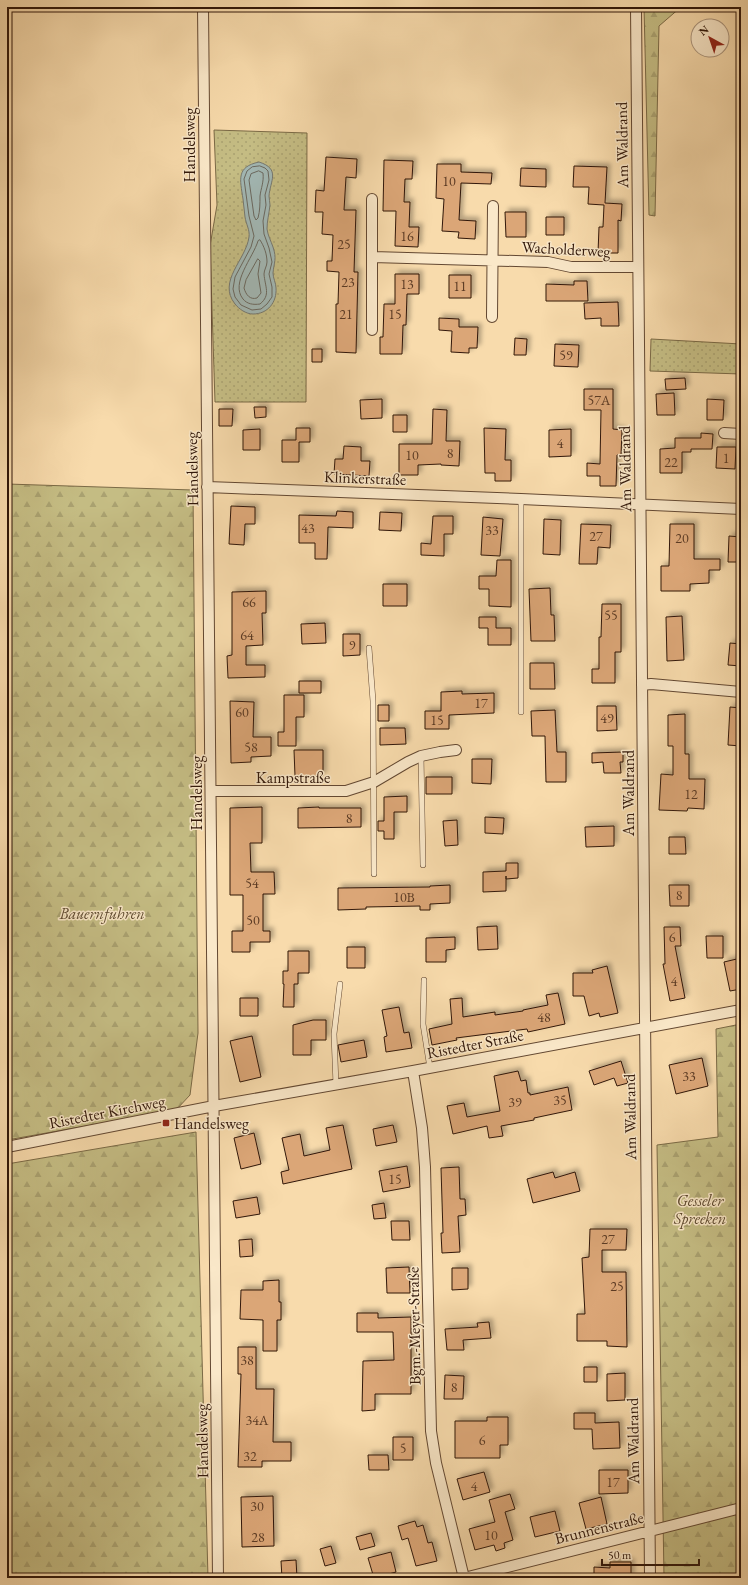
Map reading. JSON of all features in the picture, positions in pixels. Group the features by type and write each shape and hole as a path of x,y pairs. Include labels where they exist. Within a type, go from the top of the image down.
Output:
{"street":[{"name":"Handelsweg","path":"203,7 218,1578"},
{"name":"Am Waldrand","path":"636,7 650,1578"},
{"path":"372,199 372,330"},
{"path":"492,316 493,206"},
{"name":"Wacholderweg","path":"373,257 548,262 572,267 638,267"},
{"path":"724,433 741,434"},
{"name":"Klinkerstraße","path":"208,487 741,509"},
{"path":"642,685 652,684 741,692"},
{"name":"Kampstraße","path":"211,791 346,791 374,782 421,756 456,750"},
{"name":"Ristedter Straße","path":"214,1106 430,1068 741,1010"},
{"name":"Bgm.-Meyer-Straße","path":"413,1071 422,1128 425,1167 431,1431 436,1463 464,1578"},
{"name":"Ristedter Kirchweg","path":"7,1147 214,1106"},
{"name":"Brunnenstraße","path":"464,1578 741,1508"}],"lane":[{"path":"521,499 521,712"},
{"path":"369,648 373,700 374,874"},
{"path":"421,756 423,865"},
{"path":"424,980 423,1024 430,1068"},
{"path":"336,1085 334,1034 340,984"}],"green space":[{"path":"644,7 681,7 659,26 655,216 649,215"},
{"path":"214,130 307,133 306,402 215,402 210,246 217,205"},
{"path":"651,339 741,344 741,374 650,371"},
{"name":"Bauernfuhren","path":"7,484 193,490 198,1033 190,1095 176,1110 7,1140"},
{"name":"Gesseler Spreeken","path":"741,1024 741,1578 664,1578 657,1145 718,1137 716,1029"},
{"path":"196,1132 208,1578 7,1578 7,1164"}],"water":[{"path":"259,162 270,168 273,176 269,196 270,205 267,229 275,255 273,277 276,286 276,293 273,302 267,309 263,312 250,314 235,304 230,295 229,287 234,270 247,246 249,237 245,217 241,175 246,167"}],"building":[{"path":"326,157 357,159 356,178 346,177 344,210 356,210 354,272 358,272 356,353 336,352 336,304 338,304 339,272 327,271 327,261 332,261 333,235 322,234 323,212 315,212 316,190 324,191"},
{"path":"384,160 413,161 412,179 405,179 404,202 410,202 409,227 419,227 418,247 395,246 396,211 383,211"},
{"path":"437,164 461,164 461,172 492,173 491,184 461,183 459,220 476,221 475,239 458,238 459,232 442,231 444,199 436,198"},
{"path":"574,166 607,167 605,203 622,204 621,221 618,220 618,253 598,253 599,227 603,227 604,205 588,204 589,187 573,187"},
{"path":"521,168 546,169 546,187 520,186"},
{"path":"505,212 526,212 526,237 506,237"},
{"path":"546,217 564,217 564,235 546,235"},
{"path":"395,274 419,274 419,294 407,294 406,325 403,325 402,354 380,354 380,337 383,337 384,304 395,304"},
{"path":"449,275 471,275 471,298 449,298"},
{"path":"574,281 587,281 588,301 546,301 546,284 574,285"},
{"path":"618,302 619,326 601,326 601,318 585,319 584,303"},
{"path":"439,318 459,319 459,327 478,327 477,348 469,348 469,353 451,352 452,331 439,330"},
{"path":"515,338 527,339 526,355 514,355"},
{"path":"555,344 579,345 578,367 554,366"},
{"path":"312,349 322,349 322,362 312,362"},
{"path":"685,378 686,389 666,390 665,379"},
{"path":"584,389 613,389 613,429 622,430 621,455 617,455 616,486 600,486 600,476 587,476 587,463 600,464 601,410 584,410"},
{"path":"674,393 675,415 657,415 656,394"},
{"path":"382,399 382,418 361,419 360,400"},
{"path":"707,399 724,400 723,420 707,420"},
{"path":"254,407 266,407 266,417 255,418"},
{"path":"219,409 233,409 232,426 219,426"},
{"path":"433,409 447,410 446,441 460,441 459,466 441,464 418,465 418,475 399,475 399,444 432,444"},
{"path":"393,415 407,415 407,432 393,432"},
{"path":"296,428 310,428 310,442 299,442 299,462 282,462 282,440 296,440"},
{"path":"484,428 506,429 505,460 511,460 511,481 495,481 495,473 485,473"},
{"path":"260,429 260,450 243,450 243,430"},
{"path":"571,429 571,456 549,457 549,430"},
{"path":"701,433 713,434 712,449 691,449 691,452 682,452 682,473 660,473 660,449 675,448 675,438 701,438"},
{"path":"344,446 361,447 361,461 370,461 369,476 334,474 335,459 343,459"},
{"path":"717,447 736,447 735,469 716,468"},
{"path":"231,506 255,507 255,524 245,524 244,545 229,544"},
{"path":"337,511 353,512 353,528 328,527 327,559 315,559 315,543 299,543 299,515 336,516"},
{"path":"380,512 402,513 401,531 379,530"},
{"path":"433,516 453,516 453,534 444,534 444,556 421,555 421,543 431,544"},
{"path":"483,517 503,519 500,556 481,555"},
{"path":"544,519 561,520 560,555 543,554"},
{"path":"581,524 611,525 610,548 598,547 597,564 579,564"},
{"path":"670,524 694,524 694,559 720,559 720,570 709,570 709,583 690,584 690,591 661,591 661,566 669,566"},
{"path":"729,536 741,537 741,562 728,562"},
{"path":"497,560 511,560 511,607 489,606 489,589 479,589 479,576 496,576"},
{"path":"383,584 407,584 407,606 383,606"},
{"path":"550,588 551,615 554,615 555,641 531,641 529,589"},
{"path":"266,591 266,613 262,613 263,645 246,646 246,665 265,665 265,677 228,678 227,656 232,655 232,592"},
{"path":"602,604 621,604 621,652 615,652 615,683 592,683 592,669 599,669 599,637 601,637"},
{"path":"682,616 684,660 667,661 666,617"},
{"path":"479,617 496,617 496,628 511,628 511,645 488,645 488,628 479,628"},
{"path":"325,623 326,643 302,644 301,624"},
{"path":"343,634 360,634 360,655 343,656"},
{"path":"730,643 741,644 741,666 728,665"},
{"path":"530,663 554,663 555,689 530,689"},
{"path":"299,681 321,681 321,693 299,693"},
{"path":"462,691 462,694 494,693 494,713 449,715 449,729 425,729 425,711 441,711 441,692"},
{"path":"284,695 304,695 304,717 296,717 296,746 278,746 278,732 284,732"},
{"path":"230,701 254,702 253,737 271,737 271,756 251,757 251,762 231,763"},
{"path":"378,705 389,705 389,721 378,721"},
{"path":"597,706 616,706 617,730 597,731"},
{"path":"730,707 741,708 741,746 728,745"},
{"path":"555,710 557,752 566,752 566,782 546,782 545,736 532,736 531,711"},
{"path":"685,714 685,754 689,754 689,779 705,779 704,809 688,808 687,811 659,810 661,774 673,775 673,746 668,746 668,715"},
{"path":"380,728 405,728 406,744 380,745"},
{"path":"294,750 323,750 323,776 295,776"},
{"path":"623,752 623,762 620,762 621,773 604,773 603,762 592,763 592,753"},
{"path":"472,759 492,759 491,784 472,783"},
{"path":"426,777 452,777 452,794 426,794"},
{"path":"407,796 407,812 394,812 394,839 384,839 384,831 378,831 378,821 384,821 384,797"},
{"path":"262,807 262,843 250,843 251,872 274,872 275,894 263,894 263,931 270,931 270,942 250,942 250,952 232,952 232,931 243,931 243,895 230,895 230,808"},
{"path":"298,808 361,808 361,827 298,828"},
{"path":"485,817 504,818 503,834 485,833"},
{"path":"457,820 458,845 445,846 443,821"},
{"path":"614,826 614,846 586,847 585,827"},
{"path":"669,837 685,837 686,854 669,854"},
{"path":"506,863 518,863 518,878 506,879 506,891 483,892 483,872 506,871"},
{"path":"450,885 450,903 430,904 430,910 420,910 420,906 366,907 366,909 338,910 338,888 430,887"},
{"path":"669,885 689,885 689,906 670,906"},
{"path":"497,926 498,949 478,950 477,927"},
{"path":"664,927 680,927 681,946 675,946 685,998 670,1001 663,964 665,964"},
{"path":"706,936 723,936 723,958 707,958"},
{"path":"455,937 455,949 446,950 446,962 426,962 426,938"},
{"path":"347,947 365,947 365,968 347,968"},
{"path":"288,951 309,951 309,973 298,973 298,984 294,984 294,1007 283,1007 283,971 288,971"},
{"path":"741,958 741,989 730,991 724,962"},
{"path":"607,966 618,1013 600,1017 599,1013 589,1016 584,996 573,996 573,973 593,973 592,970"},
{"path":"558,993 565,1024 528,1032 527,1029 456,1038 457,1040 432,1045 429,1029 452,1024 450,999 462,998 463,1017 495,1012 495,1015 523,1011 548,1005 546,995"},
{"path":"240,998 258,998 258,1016 240,1016"},
{"path":"399,1007 404,1033 409,1032 412,1048 386,1052 384,1037 387,1036 382,1010"},
{"path":"313,1020 326,1020 326,1040 311,1040 311,1055 293,1055 293,1025"},
{"path":"252,1036 261,1077 240,1082 230,1041"},
{"path":"364,1040 367,1057 341,1062 338,1045"},
{"path":"702,1058 708,1086 676,1094 669,1065"},
{"path":"621,1061 628,1083 617,1086 614,1078 594,1085 589,1071"},
{"path":"518,1071 521,1081 526,1080 528,1093 530,1093 530,1095 568,1087 572,1110 534,1118 534,1120 501,1126 503,1136 489,1138 487,1126 453,1134 447,1106 464,1103 467,1117 500,1111 494,1076"},
{"path":"343,1125 352,1169 283,1184 281,1172 289,1170 282,1138 300,1134 304,1156 330,1150 326,1128"},
{"path":"393,1125 397,1142 376,1146 373,1129"},
{"path":"254,1133 261,1164 241,1169 234,1138"},
{"path":"407,1166 410,1187 383,1192 379,1171"},
{"path":"459,1167 460,1199 465,1199 466,1215 458,1216 460,1252 442,1253 441,1233 443,1233 441,1168"},
{"path":"553,1172 555,1178 575,1172 580,1191 533,1203 527,1179"},
{"path":"257,1197 260,1214 236,1218 233,1201"},
{"path":"384,1203 386,1218 374,1219 372,1205"},
{"path":"391,1221 409,1221 410,1240 392,1240"},
{"path":"590,1229 627,1229 626,1250 602,1250 602,1272 626,1272 627,1347 607,1346 607,1341 577,1341 577,1314 585,1314 582,1258 589,1257"},
{"path":"252,1239 253,1256 240,1257 239,1240"},
{"path":"409,1267 410,1293 387,1293 386,1268"},
{"path":"452,1268 468,1268 468,1289 452,1290"},
{"path":"279,1280 281,1320 277,1320 277,1351 263,1351 263,1320 240,1319 241,1290 263,1290 263,1281"},
{"path":"357,1313 378,1313 378,1318 411,1317 411,1394 375,1394 375,1410 362,1411 363,1361 394,1360 393,1332 357,1332"},
{"path":"489,1322 491,1338 463,1340 464,1350 447,1350 445,1329 478,1327 477,1323"},
{"path":"238,1347 256,1347 256,1389 274,1389 273,1442 291,1442 291,1461 262,1461 262,1467 238,1467 241,1374 238,1374"},
{"path":"584,1367 597,1367 597,1382 584,1382"},
{"path":"625,1373 625,1400 607,1401 607,1374"},
{"path":"445,1375 464,1376 463,1399 444,1399"},
{"path":"574,1413 595,1413 595,1423 619,1422 620,1448 593,1449 592,1429 574,1429"},
{"path":"487,1417 508,1417 508,1445 500,1445 500,1458 455,1458 455,1421 487,1421"},
{"path":"393,1437 413,1437 413,1460 393,1460"},
{"path":"368,1455 388,1455 389,1470 369,1470"},
{"path":"599,1470 628,1470 628,1493 599,1494"},
{"path":"484,1472 490,1492 463,1500 457,1479"},
{"path":"510,1494 515,1509 505,1512 513,1540 504,1543 505,1548 496,1551 494,1545 475,1550 469,1529 495,1522 489,1500"},
{"path":"273,1496 274,1546 242,1547 241,1497"},
{"path":"601,1497 607,1524 586,1529 579,1503"},
{"path":"555,1511 560,1531 535,1537 530,1517"},
{"path":"415,1521 417,1527 423,1525 428,1543 432,1542 437,1561 416,1566 408,1538 402,1540 398,1526"},
{"path":"371,1533 375,1546 360,1550 356,1537"},
{"path":"331,1546 336,1563 325,1566 320,1549"},
{"path":"391,1552 396,1572 374,1578 368,1558"},
{"path":"296,1560 297,1578 282,1578 281,1561"},
{"path":"610,1562 631,1562 631,1578 594,1578 594,1567 610,1568"}],"place":[{"name":"Handelsweg","path":"166,1123"}]}
